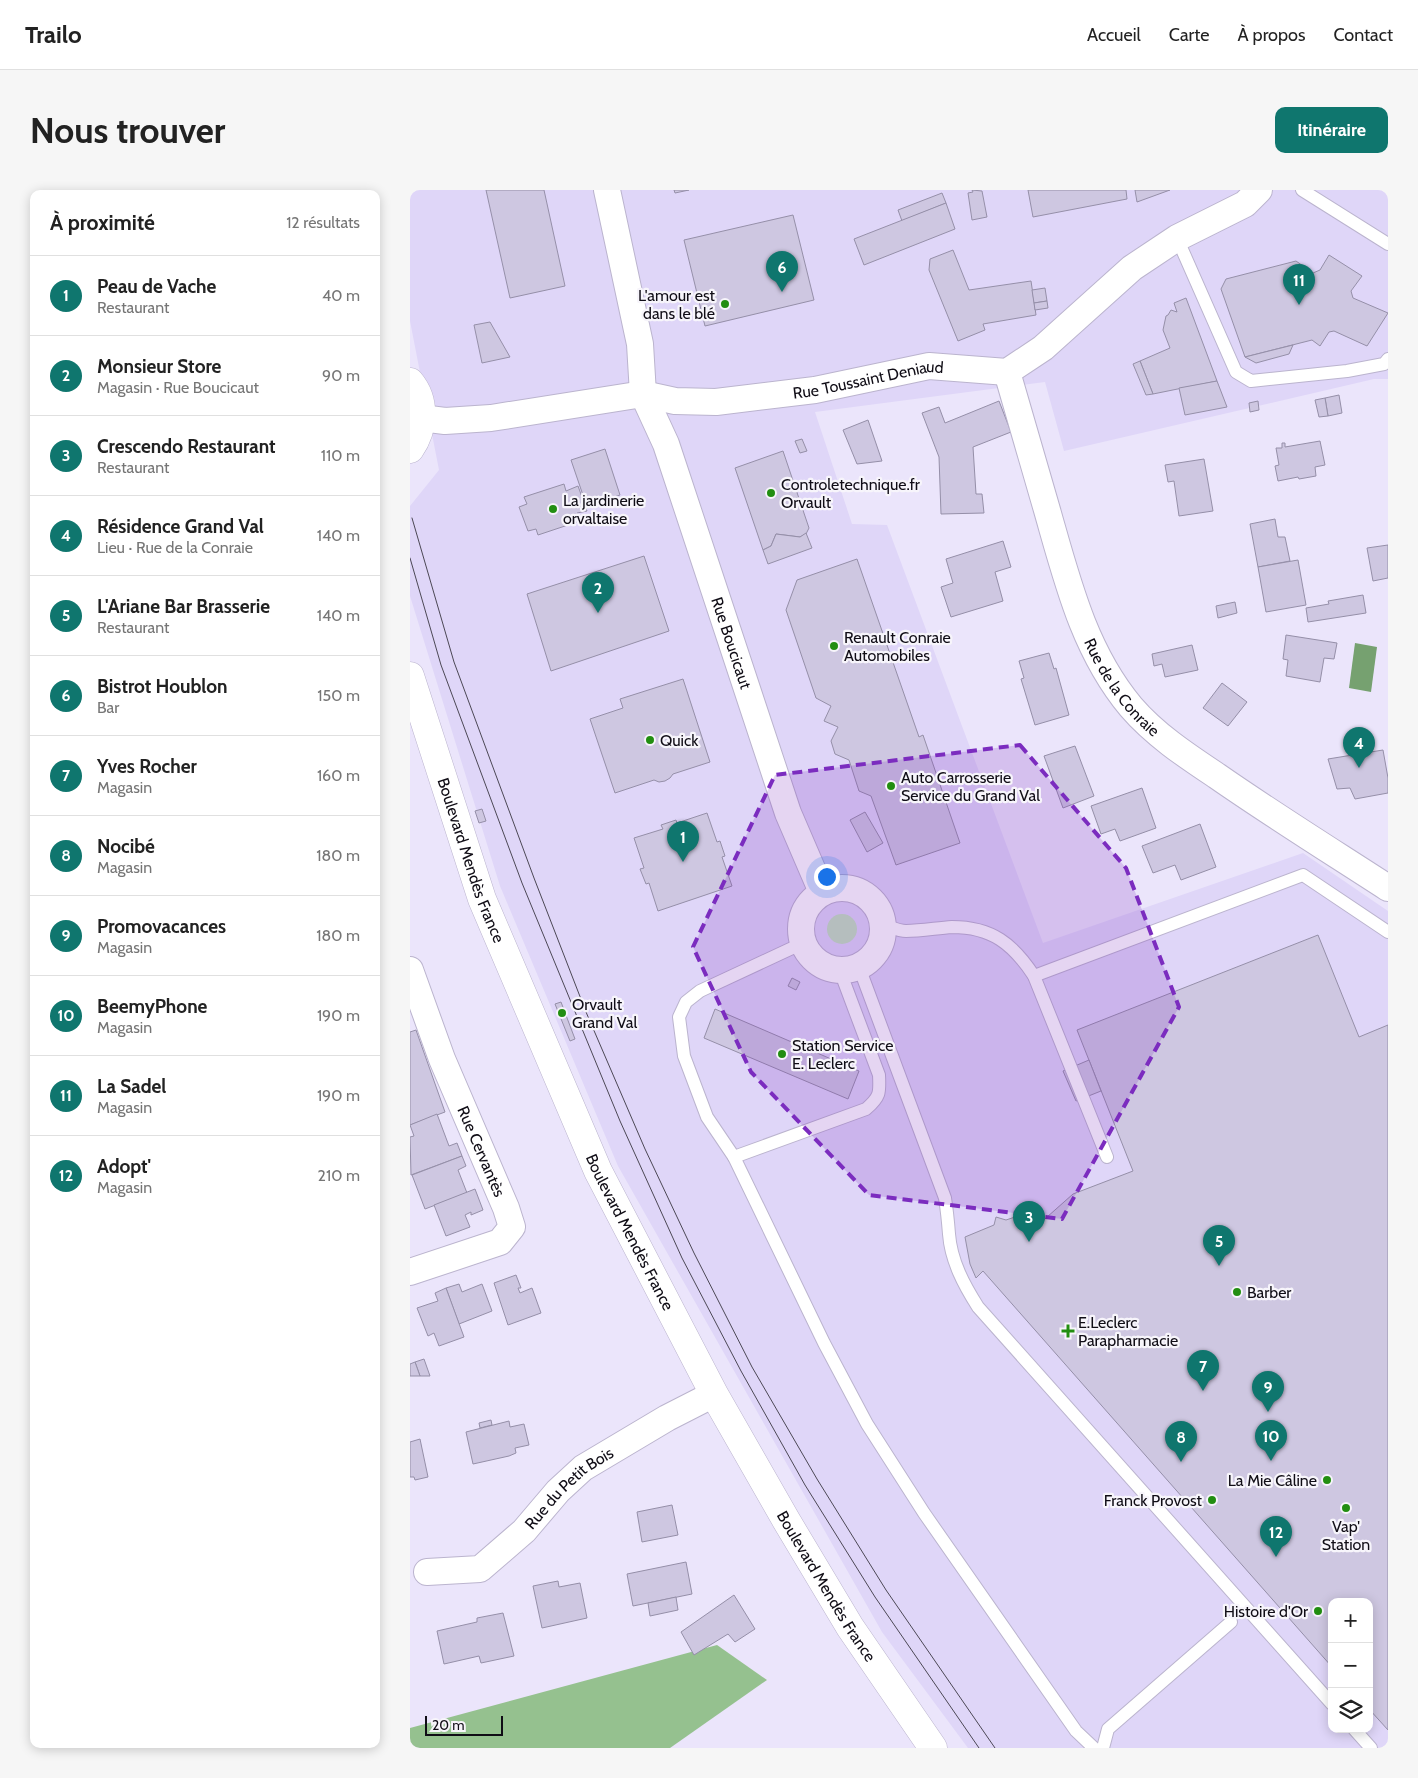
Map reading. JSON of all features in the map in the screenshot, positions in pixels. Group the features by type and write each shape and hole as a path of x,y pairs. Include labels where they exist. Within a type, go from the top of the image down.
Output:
{"main road":[{"path":"410,382 420,400 421,418 418,433 410,448"},
{"name":"Boulevard Mendès France","path":"410,676 482,899 598,1171 714,1394 850,1627 933,1748"}],"street":[{"path":"607,190 640,344 643,394"},
{"path":"1007,372 1043,348 1132,268 1176,238 1245,204 1258,190"},
{"name":"Rue Toussaint Deniaud","path":"421,418 445,421 491,418 643,394 675,401 716,402 815,390 929,366 1007,372"},
{"name":"Rue de la Conraie","path":"1007,372 1070,590 1099,661 1115,686 1132,709 1175,748 1388,888"},
{"name":"Rue Boucicaut","path":"643,394 666,444 788,813 822,892"},
{"path":"835,888 849,888 862,892 880,912 883,925 882,938 878,950 870,960 850,969 828,968 817,962 808,954 802,942 800,931 806,908 813,899 822,892 835,888"},
{"name":"Rue Cervantès","path":"410,970 442,1059 512,1226 500,1242 410,1272"},
{"name":"Rue du Petit Bois","path":"427,1572 480,1569 524,1531 558,1491 583,1468 667,1418 714,1394"}],"lane":[{"path":"1302,190 1388,244"},
{"path":"1176,238 1236,372 1252,381 1356,369 1384,364 1388,359"},
{"path":"1034,976 1303,875 1388,932"},
{"path":"883,925 904,931 952,928 981,930 996,936 1012,948 1034,976 1107,1157"},
{"path":"802,942 700,991 686,1002 680,1017 684,1056 708,1118 734,1157 824,1343 868,1424 924,1513 1076,1731 1094,1748"},
{"path":"734,1157 866,1109 877,1100 880,1089 880,1075 850,969"},
{"path":"850,969 945,1198 949,1219 949,1235 958,1269 978,1307 1328,1700"},
{"path":"1102,1748 1108,1729 1231,1622"},
{"path":"1358,1733 1371,1748"}],"highlighted area":[{"path":"1020,745 1126,868 1179,1007 1062,1219 869,1195 751,1072 693,947 775,775"}],"shaded area":[{"path":"410,190 1388,190 1388,379 1374,379 1064,451 1045,382 815,412 852,524 887,525 1043,943 1303,853 1388,911 1388,1748 968,1748 882,1632 618,1166 500,886 410,596 410,506 439,470 410,321"},
{"path":"1355,643 1377,647 1371,692 1349,688"},
{"path":"842,914 848,915 856,923 856,935 848,943 842,944 836,943 828,935 827,929 828,923 836,915"},
{"path":"717,1645 767,1680 670,1748 410,1748 410,1728"}],"building":[{"path":"486,190 544,190 565,286 510,298"},
{"path":"674,190 689,190 675,193"},
{"path":"972,190 982,191 987,217 972,220 968,193 973,192"},
{"path":"1028,190 1126,190 1127,199 1033,217"},
{"path":"1135,190 1170,190 1137,202"},
{"path":"942,193 946,203 902,221 898,210"},
{"path":"946,203 955,229 864,265 854,239"},
{"path":"793,215 814,300 705,326 684,240"},
{"path":"953,250 969,290 1031,281 1036,315 983,324 985,330 958,341 929,270 930,259"},
{"path":"1329,255 1362,276 1351,291 1353,298 1388,313 1367,346 1334,331 1329,332 1320,346 1312,340 1245,357 1221,289 1226,279 1296,261 1313,273 1320,270"},
{"path":"1045,288 1047,301 1034,303 1032,290"},
{"path":"1186,298 1217,381 1153,394 1140,361 1170,348 1163,330 1166,316 1171,310 1177,312 1174,303"},
{"path":"1047,301 1048,308 1035,310 1034,303"},
{"path":"490,322 510,357 482,363 474,325"},
{"path":"1293,345 1289,354 1256,363 1245,357"},
{"path":"1140,361 1153,394 1146,395 1133,364"},
{"path":"1217,381 1227,407 1185,415 1179,388"},
{"path":"1339,395 1342,413 1328,416 1325,398"},
{"path":"1325,398 1328,416 1319,417 1315,400"},
{"path":"999,401 1011,432 973,447 976,494 982,494 984,513 941,514 939,457 922,413 939,407 945,423"},
{"path":"1258,401 1259,410 1250,412 1249,403"},
{"path":"868,420 882,461 857,464 843,430"},
{"path":"802,439 807,451 800,453 795,441"},
{"path":"1320,441 1325,465 1315,467 1316,476 1278,481 1275,466 1279,465 1276,448 1282,448 1282,443 1285,443 1285,447"},
{"path":"605,449 620,495 587,507 571,460"},
{"name":"Controletechnique.fr Orvault","path":"783,451 809,528 806,534 800,537 776,534 771,546 763,550 735,468"},
{"path":"1204,459 1213,511 1179,516 1174,481 1168,482 1165,465"},
{"name":"La jardinerie orvaltaise","path":"564,484 566,491 578,486 587,511 577,513 580,521 538,535 536,529 528,531 519,507 527,504 524,497"},
{"path":"1275,519 1278,537 1285,537 1290,561 1258,567 1250,524"},
{"path":"806,533 812,548 768,564 763,550 771,546 776,534 800,537"},
{"path":"1003,541 1011,567 995,572 1003,601 951,617 941,587 953,583 946,559"},
{"path":"1388,545 1388,578 1373,581 1367,548"},
{"path":"644,556 669,631 551,671 527,594"},
{"path":"857,559 919,737 923,735 960,843 896,865 871,796 859,791 849,760 835,754 831,741 838,727 824,721 831,706 816,698 786,610 797,580"},
{"path":"1298,560 1306,605 1266,612 1258,567"},
{"path":"1363,595 1366,613 1308,622 1306,608 1329,604 1328,601"},
{"path":"1235,602 1237,613 1218,618 1216,606"},
{"path":"1286,635 1337,643 1334,659 1324,658 1320,682 1286,676 1288,660 1283,659"},
{"path":"1192,645 1198,670 1165,677 1162,664 1154,666 1152,654"},
{"path":"1049,653 1054,669 1056,668 1069,715 1035,725 1021,679 1024,678 1019,661"},
{"name":"Quick","path":"683,679 710,762 673,774 665,781 659,782 654,780 615,793 590,719 623,708 620,699"},
{"path":"1222,683 1247,702 1228,726 1203,708"},
{"path":"1075,746 1094,796 1063,808 1044,756"},
{"path":"1383,750 1388,778 1388,793 1355,799 1350,788 1337,789 1328,759"},
{"path":"1142,788 1156,828 1120,841 1115,829 1101,834 1091,806"},
{"path":"482,809 486,821 479,823 475,811"},
{"path":"865,812 883,843 867,852 850,820"},
{"path":"707,813 717,842 720,841 725,856 722,857 732,886 658,911 649,883 646,884 640,869 644,868 634,838 663,829 661,825 676,820 677,823"},
{"path":"1200,824 1216,867 1181,880 1175,865 1153,873 1142,846"},
{"path":"1318,935 1359,1037 1388,1025 1388,1730 1373,1713 1373,1598 1328,1598 1328,1662 983,1271 976,1278 970,1264 965,1237 994,1225 996,1217 1006,1220 1015,1217 1029,1233 1073,1194 1133,1171 1077,1030"},
{"path":"792,978 800,982 796,990 788,986"},
{"name":"Orvault Grand Val","path":"561,1002 575,1039 570,1041 555,1004"},
{"name":"Station Service E. Leclerc","path":"715,1009 859,1071 848,1099 704,1038"},
{"path":"416,1030 445,1112 410,1125 410,1032"},
{"path":"1089,1060 1101,1091 1076,1101 1063,1071"},
{"path":"437,1114 449,1146 457,1143 462,1156 411,1175 410,1137 414,1136 410,1125"},
{"path":"462,1156 466,1166 458,1170 467,1193 425,1209 412,1175"},
{"path":"475,1189 483,1210 471,1215 471,1212 465,1215 470,1227 446,1236 434,1205"},
{"path":"516,1275 521,1288 518,1288 520,1293 532,1288 541,1313 508,1325 494,1283"},
{"path":"459,1284 462,1292 482,1284 492,1311 459,1324 446,1288"},
{"path":"446,1288 464,1337 439,1346 434,1333 428,1336 417,1308 438,1301 435,1293"},
{"path":"424,1359 430,1376 420,1376 415,1362"},
{"path":"415,1362 420,1376 410,1376 410,1364"},
{"path":"491,1420 492,1425 480,1428 479,1423"},
{"path":"509,1421 510,1427 524,1424 529,1445 515,1448 516,1453 509,1456 473,1464 466,1432"},
{"path":"420,1439 428,1477 415,1480 414,1477 410,1477 410,1442"},
{"path":"672,1505 678,1535 642,1542 637,1512"},
{"path":"686,1562 692,1594 633,1606 627,1574"},
{"path":"558,1581 559,1587 580,1583 587,1618 542,1628 533,1586"},
{"path":"734,1595 755,1629 735,1642 728,1634 694,1655 681,1632"},
{"path":"676,1597 678,1610 650,1616 648,1603"},
{"path":"503,1613 514,1656 481,1663 479,1656 444,1664 437,1631 477,1622 477,1618"}],"tram line":[{"path":"412,518 454,662 534,878 586,1012 645,1149 694,1253 752,1367 817,1479 886,1590 995,1748"},
{"path":"410,558 441,665 522,883 620,1121 682,1258 741,1371 805,1485 875,1597 979,1748"}],"place":[{"name":"Bistrot Houblon","path":"782,292"},
{"name":"L'amour est dans le blé","path":"725,304"},
{"name":"La Sadel","path":"1299,305"},
{"name":"Controletechnique.fr Orvault","path":"771,493"},
{"name":"La jardinerie orvaltaise","path":"553,509"},
{"name":"Monsieur Store","path":"598,613"},
{"name":"Renault Conraie Automobiles","path":"834,646"},
{"name":"Quick","path":"650,740"},
{"name":"Résidence Grand Val","path":"1359,768"},
{"name":"Auto Carrosserie Service du Grand Val","path":"891,786"},
{"name":"Peau de Vache","path":"683,862"},
{"name":"Orvault Grand Val","path":"562,1013"},
{"name":"Station Service E. Leclerc","path":"782,1054"},
{"name":"Crescendo Restaurant","path":"1029,1242"},
{"name":"L'Ariane Bar Brasserie","path":"1219,1266"},
{"name":"Barber","path":"1237,1292"},
{"name":"E.Leclerc Parapharmacie","path":"1068,1331"},
{"name":"Yves Rocher","path":"1203,1391"},
{"name":"Promovacances","path":"1268,1412"},
{"name":"BeemyPhone","path":"1271,1461"},
{"name":"Nocibé","path":"1181,1462"},
{"name":"La Mie Câline","path":"1327,1480"},
{"name":"Franck Provost","path":"1212,1500"},
{"name":"Vap' Station","path":"1346,1508"},
{"name":"Adopt'","path":"1276,1557"},
{"name":"Histoire d'Or","path":"1318,1611"}]}
